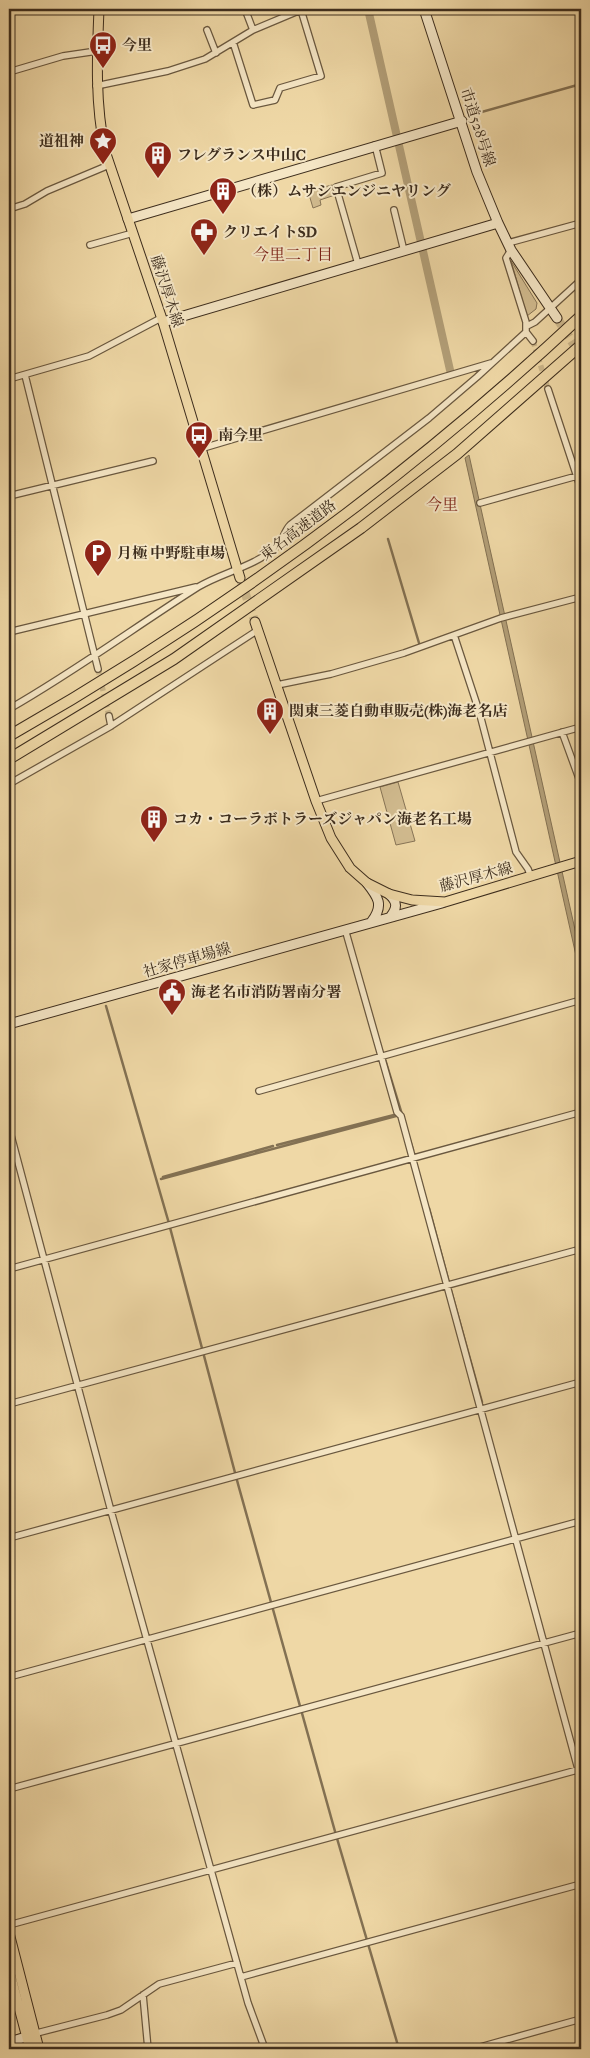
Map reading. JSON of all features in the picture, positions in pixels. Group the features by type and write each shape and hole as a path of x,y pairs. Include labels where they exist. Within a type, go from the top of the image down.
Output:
{"highway":[{"name":"東名高速道路","path":"9,736 110,676 248,586 291,555 458,424 543,352 581,316"},
{"path":"9,759 166,664 362,528 457,454 581,345"}],"main road":[{"name":"藤沢厚木線","path":"99,9 96,86 101,130 110,165 162,320 238,574"},
{"name":"藤沢厚木線","path":"256,626 316,801 331,838 340,855 366,884 389,894 412,900 445,902 581,861"},
{"path":"9,1933 31,2035 30,2049"},
{"path":"9,1970 31,2035 39,2049"}],"street":[{"path":"245,9 253,30"},
{"path":"96,86 168,71 205,59 216,53 233,42 253,30 302,9 321,76 280,88 275,100 253,105 233,42"},
{"name":"市道528号線","path":"424,9 462,120 477,172 498,223 510,247 557,318"},
{"path":"207,30 216,53"},
{"path":"9,72 63,56 97,51"},
{"path":"128,219 462,120"},
{"path":"358,264 336,187 382,173 374,145"},
{"path":"9,209 25,204 71,180 110,165"},
{"path":"394,210 404,251"},
{"path":"9,379 88,356 162,320 498,223"},
{"path":"532,341 526,329 506,258 510,247 581,223"},
{"path":"90,245 133,233"},
{"path":"9,632 200,586 238,574 278,545 290,525 428,418 492,363 526,329 581,280"},
{"path":"200,449 492,363"},
{"path":"25,375 98,669"},
{"path":"548,389 578,471 581,488"},
{"path":"9,496 153,461"},
{"path":"480,503 578,471"},
{"path":"9,709 94,657 200,586"},
{"path":"277,685 368,664 503,618 581,597"},
{"path":"9,784 111,726 256,626"},
{"path":"454,635 490,752 516,852 528,868 531,877"},
{"path":"108,716 111,726"},
{"path":"316,801 581,727"},
{"path":"562,732 581,784"},
{"path":"366,884 379,902 379,911 372,921"},
{"path":"389,894 396,905 391,916"},
{"name":"社家停車場線","path":"9,1024 445,902"},
{"path":"9,1925 580,1769 401,1116 397,1112 345,929"},
{"path":"259,1092 581,1000"},
{"path":"9,1269 581,1112"},
{"path":"9,1128 111,1511 252,2017 264,2049"},
{"path":"9,1404 446,1284 581,1249"},
{"path":"9,1538 581,1382"},
{"path":"9,1678 581,1521"},
{"path":"9,1788 581,1633"},
{"path":"241,1977 581,1884"},
{"path":"9,2042 121,2010 159,1984 237,1963"},
{"path":"143,1995 148,2049"},
{"path":"473,2049 581,2019"}],"shaded area":[{"path":"332,185 335,195 320,200 321,205 313,208 308,191"},
{"path":"511,261 537,303 536,309 527,316"},
{"path":"469,455 578,943 581,960 581,978 465,458"},
{"path":"398,782 415,841 396,845 380,787"}],"waterway":[{"path":"368,9 450,370"},
{"path":"471,115 581,84"},
{"path":"388,539 419,643"},
{"path":"106,1006 168,1220 238,1484 336,1835 399,2049"},
{"path":"385,1059 413,1150"},
{"path":"277,1145 394,1115"},
{"path":"161,1179 396,1116"},
{"path":"163,1177 273,1146"},
{"path":"429,1208 448,1279"},
{"path":"450,1287 482,1402"}],"tunnel":[{"path":"557,318 581,356"},
{"path":"533,341 548,389"},
{"path":"240,578 255,622"},
{"path":"98,669 109,716"}],"place":[{"name":"今里","path":"103,69"},
{"name":"道祖神","path":"103,165"},
{"name":"フレグランス中山C","path":"158,179"},
{"name":"（株）ムサシエンジニヤリング","path":"223,215"},
{"name":"クリエイトSD","path":"204,256"},
{"name":"南今里","path":"199,459"},
{"name":"月極 中野駐車場","path":"98,577"},
{"name":"関東三菱自動車販売(株)海老名店","path":"270,735"},
{"name":"コカ・コーラボトラーズジャパン海老名工場","path":"154,843"},
{"name":"海老名市消防署南分署","path":"172,1016"}],"district":[{"name":"今里二丁目","path":"293,254"},
{"name":"今里","path":"442,504"}]}
